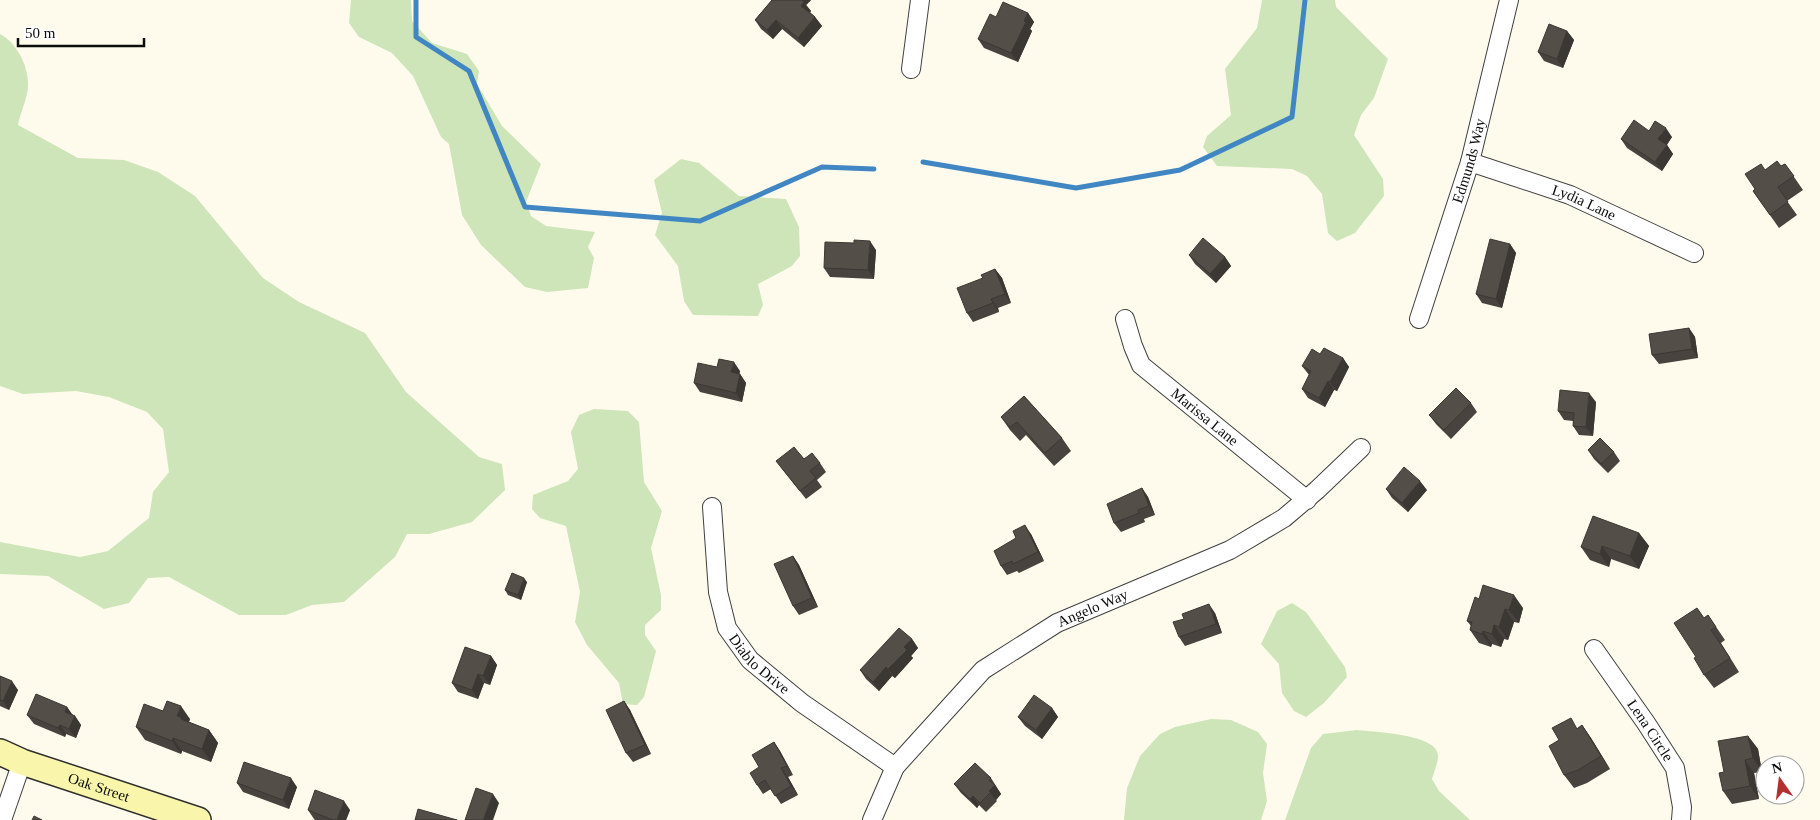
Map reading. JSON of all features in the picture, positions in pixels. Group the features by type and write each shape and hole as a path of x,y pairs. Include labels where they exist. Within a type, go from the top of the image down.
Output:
{"main road":[{"name":"Oak Street","path":"0,752 22,762 198,820"}],"street":[{"path":"911,69 920,0"},
{"name":"Edmunds Way","path":"1419,319 1470,162 1510,0"},
{"name":"Lydia Lane","path":"1470,162 1570,195 1694,253"},
{"name":"Marissa Lane","path":"1125,319 1141,365 1306,500"},
{"name":"Angelo Way","path":"872,820 895,767 984,670 1057,623 1230,550 1284,518 1306,500 1360,448"},
{"name":"Diablo Drive","path":"712,507 718,592 727,628 750,660 802,703 895,767"},
{"name":"Lena Circle","path":"1594,649 1675,768 1682,807 1681,820"},
{"path":"2,820 22,762"}],"green space":[{"path":"351,0 411,0 412,21 432,43 467,54 479,71 477,84 502,126 541,164 526,202 531,216 546,226 595,232 588,247 594,258 588,288 547,292 525,287 481,245 462,215 449,144 441,137 413,76 392,53 359,37 349,23"},
{"path":"1262,0 1335,0 1336,7 1388,59 1374,98 1361,115 1354,135 1383,179 1384,196 1355,233 1337,241 1328,233 1322,194 1307,176 1292,169 1217,166 1203,147 1207,136 1231,115 1225,69 1257,28"},
{"path":"0,34 16,48 26,69 28,88 18,125 78,158 124,160 158,172 195,196 263,278 299,302 365,333 406,392 479,457 502,464 505,490 472,522 429,534 407,534 395,557 344,602 312,605 286,615 239,615 169,577 148,578 129,603 104,609 48,576 0,574 0,542 80,557 108,551 149,518 153,492 169,472 163,429 147,412 109,397 76,391 23,394 0,386"},
{"path":"681,159 699,163 739,196 786,199 799,227 800,256 792,266 758,284 763,305 758,316 693,315 684,301 678,266 655,235 662,213 654,180"},
{"path":"594,409 628,411 639,422 644,482 662,511 651,548 661,595 661,610 645,625 645,635 656,651 644,697 637,705 623,704 619,683 587,645 575,622 580,592 566,526 540,518 532,509 533,495 568,481 578,469 571,432 579,415"},
{"path":"1292,603 1306,612 1345,667 1347,677 1324,703 1306,717 1294,711 1282,693 1279,664 1261,644 1277,611"},
{"path":"1211,719 1231,720 1258,732 1267,744 1263,773 1267,801 1261,820 1124,820 1127,788 1140,756 1160,734 1175,727"},
{"path":"1357,730 1390,733 1428,743 1435,749 1438,756 1432,779 1439,791 1470,820 1285,820 1311,748 1323,734"}],"building":[{"path":"772,0 802,0 804,2 801,6 815,17 798,38 776,20 767,30 755,20"},
{"path":"1003,2 1028,13 1024,21 1026,22 1011,53 978,39 990,14 996,17"},
{"path":"1549,24 1567,31 1557,59 1538,52"},
{"path":"1634,120 1649,131 1655,121 1666,128 1658,139 1667,145 1655,162 1621,139"},
{"path":"1777,161 1781,166 1785,164 1794,176 1778,187 1788,202 1770,215 1753,191 1755,189 1745,174 1761,164 1765,170"},
{"path":"1203,238 1225,257 1210,274 1189,255"},
{"path":"1490,239 1510,244 1496,299 1476,294"},
{"path":"854,240 870,241 868,270 824,268 825,242 854,243"},
{"path":"995,269 1005,294 991,299 993,303 967,313 957,288 983,278 981,275"},
{"path":"1689,328 1692,349 1652,355 1649,334"},
{"path":"1324,348 1343,358 1319,398 1302,389 1311,371 1302,366 1312,349 1320,354"},
{"path":"719,359 734,362 731,372 740,374 736,393 694,383 698,363 717,367"},
{"path":"1456,388 1471,403 1444,430 1429,415"},
{"path":"1560,390 1589,393 1586,427 1573,426 1574,413 1558,411"},
{"path":"1024,396 1062,438 1045,453 1017,422 1010,427 1001,417"},
{"path":"1600,438 1614,452 1601,464 1588,450"},
{"path":"794,447 804,459 812,453 820,463 810,471 816,478 800,491 776,461"},
{"path":"1404,467 1420,481 1402,503 1386,489"},
{"path":"1142,488 1149,506 1138,510 1139,513 1114,523 1107,504"},
{"path":"1593,516 1639,533 1630,556 1602,546 1600,554 1581,547"},
{"path":"1025,525 1038,552 1013,564 1012,561 1001,566 994,551 1016,538 1013,531"},
{"path":"793,556 812,598 793,606 774,564"},
{"path":"512,573 524,578 518,595 505,590"},
{"path":"1483,585 1514,595 1509,610 1505,609 1499,627 1494,625 1492,634 1483,631 1482,634 1470,630 1472,622 1467,621 1475,597 1479,599"},
{"path":"1209,604 1216,624 1179,637 1173,622 1184,619 1182,614"},
{"path":"1697,608 1704,618 1708,615 1716,627 1711,630 1730,658 1704,675 1694,658 1696,657 1674,623"},
{"path":"899,628 912,639 904,647 907,650 888,669 886,667 873,682 860,670"},
{"path":"465,647 491,656 483,676 478,674 472,690 452,683"},
{"path":"0,676 12,681 3,701 0,700"},
{"path":"36,694 67,707 65,712 75,716 69,729 60,725 58,728 27,715"},
{"path":"1034,695 1052,708 1036,730 1018,717"},
{"path":"167,701 181,706 177,716 181,717 181,719 209,730 202,749 173,738 172,741 136,727 144,704 163,711"},
{"path":"624,701 645,745 626,753 606,710"},
{"path":"1571,718 1577,729 1582,725 1601,756 1578,770 1564,775 1549,746 1559,740 1552,728"},
{"path":"1748,736 1753,758 1745,760 1750,786 1723,791 1719,773 1724,772 1718,741"},
{"path":"774,742 787,766 781,768 791,786 775,796 765,780 757,785 750,773 759,767 752,755"},
{"path":"244,762 291,778 283,800 237,783"},
{"path":"975,763 991,778 989,780 995,785 980,803 973,796 970,799 954,784"},
{"path":"476,788 493,794 483,820 465,820"},
{"path":"315,790 344,801 337,820 308,810"},
{"path":"418,809 457,820 415,820"},
{"path":"34,816 42,820 32,820"}],"waterway":[{"path":"416,0 416,37 469,71 525,207 700,221 822,167 874,169"},
{"path":"923,162 1076,188 1180,170 1292,117 1305,0"}]}
